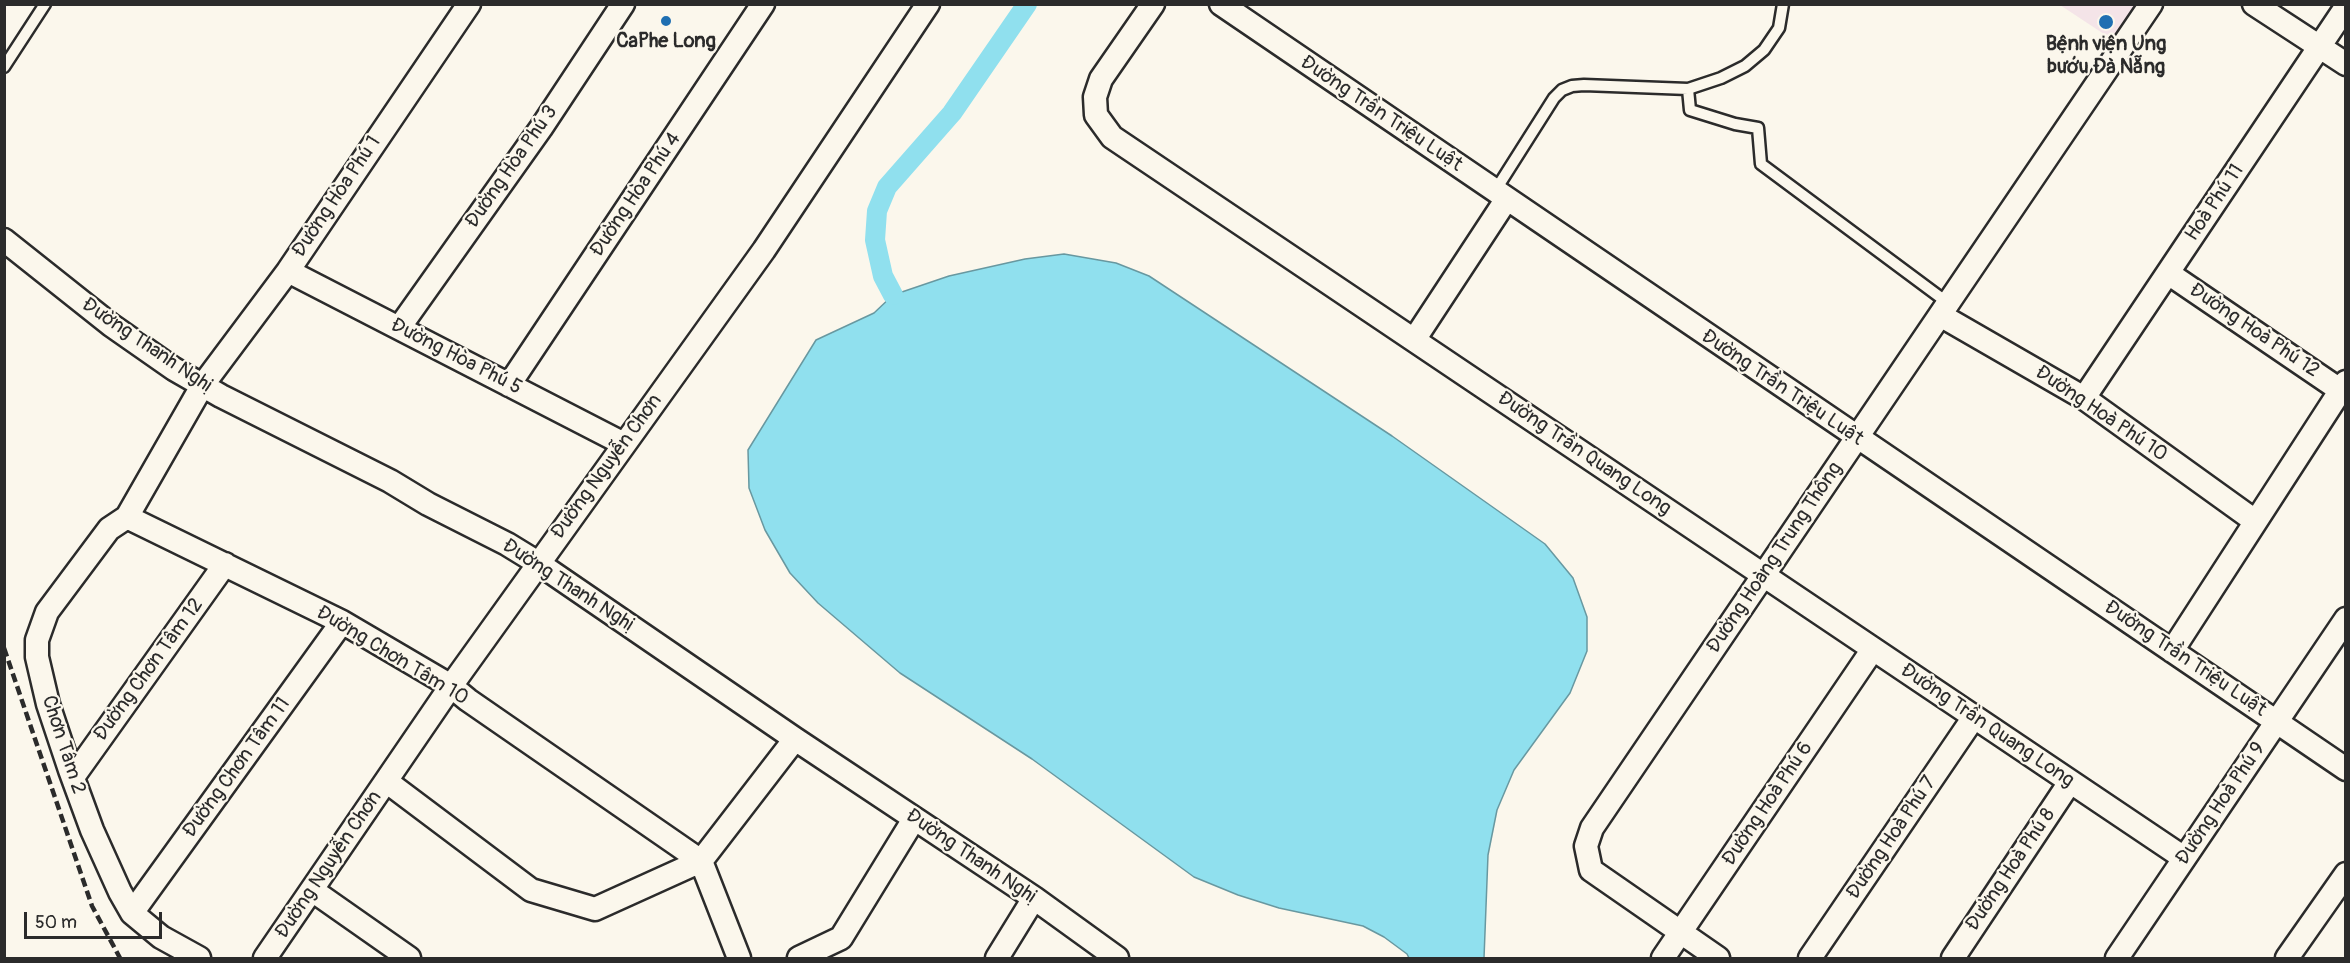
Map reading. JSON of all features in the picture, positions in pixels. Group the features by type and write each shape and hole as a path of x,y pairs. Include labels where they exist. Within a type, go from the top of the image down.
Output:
{"street":[{"name":"Đường Hòa Phú 1","path":"127,517 202,386 288,271 469,4"},
{"name":"Đường Hòa Phú 3","path":"399,328 541,128 623,4"},
{"name":"Đường Hòa Phú 4","path":"509,385 763,4"},
{"name":"Đường Nguyễn Chơn","path":"266,958 450,686 764,250 928,4"},
{"name":"Đường Trần Quang Long","path":"1153,4 1101,79 1095,97 1096,115 1112,137 2184,858"},
{"name":"Đường Trần Triệu Luật","path":"1221,4 1856,438 2346,769"},
{"name":"Đường Hoàng Trung Thông","path":"1718,958 1591,870 1586,846 1592,828 2151,4"},
{"path":"2254,4 2346,64"},
{"name":"Hoà Phú 11","path":"2084,398 2346,7"},
{"path":"1414,340 1501,196"},
{"name":"Đường Thanh Nghị","path":"4,240 111,325 202,386 390,481 538,563 795,740 1034,898 1117,958"},
{"name":"Đường Hòa Phú 5","path":"288,271 624,444"},
{"name":"Đường Hoà Phú 12","path":"2168,273 2343,386"},
{"name":"Đường Hoà Phú 10","path":"1944,309 2084,398 2255,521"},
{"path":"2172,651 2343,386"},
{"name":"Đường Chơn Tâm 10","path":"127,517 342,622 450,686 701,861"},
{"name":"Chơn Tâm 2","path":"127,517 109,529 47,612 37,640 37,657 48,704 92,830 132,913 161,937 199,958"},
{"name":"Đường Chơn Tâm 12","path":"73,777 225,564"},
{"name":"Đường Hoà Phú 9","path":"2117,958 2346,619"},
{"name":"Đường Chơn Tâm 11","path":"132,913 342,622"},
{"name":"Đường Hoà Phú 6","path":"1663,958 1873,649"},
{"name":"Đường Hoà Phú 7","path":"1810,958 1974,717"},
{"path":"386,781 531,890 595,909 701,861 795,740"},
{"name":"Đường Hoà Phú 8","path":"1953,958 2070,782"},
{"path":"799,958 841,938 914,819"},
{"path":"701,861 739,958"},
{"path":"2287,958 2346,874"},
{"path":"312,890 409,958"},
{"path":"997,958 1034,898"}],"lane":[{"path":"4,67 45,4"},
{"path":"1501,196 1554,98 1562,90 1584,85 1688,89 1721,78 1745,66 1764,50 1779,28 1784,4"},
{"path":"1688,89 1690,110 1735,124 1758,128 1761,164 1944,309"}],"shaded area":[{"name":"Bệnh viện Ung bướu Đà Nẵng","path":"2060,5 2137,5 2113,40"}],"water":[{"path":"1064,254 1116,263 1149,276 1392,436 1545,544 1573,578 1587,617 1587,651 1570,693 1514,770 1497,810 1488,855 1484,958 1409,958 1384,937 1363,926 1279,908 1238,895 1194,877 1032,759 900,673 818,603 790,573 765,530 749,488 748,450 816,340 874,313 893,295 949,276 1025,259"}],"waterway":[{"path":"893,295 883,276 875,240 877,211 887,187 952,113 1027,4"}],"railway":[{"path":"4,648 92,906 120,958"}],"place":[{"name":"CaPhe Long","path":"666,21"},
{"name":"Bệnh viện Ung bướu Đà Nẵng","path":"2106,22"}]}
